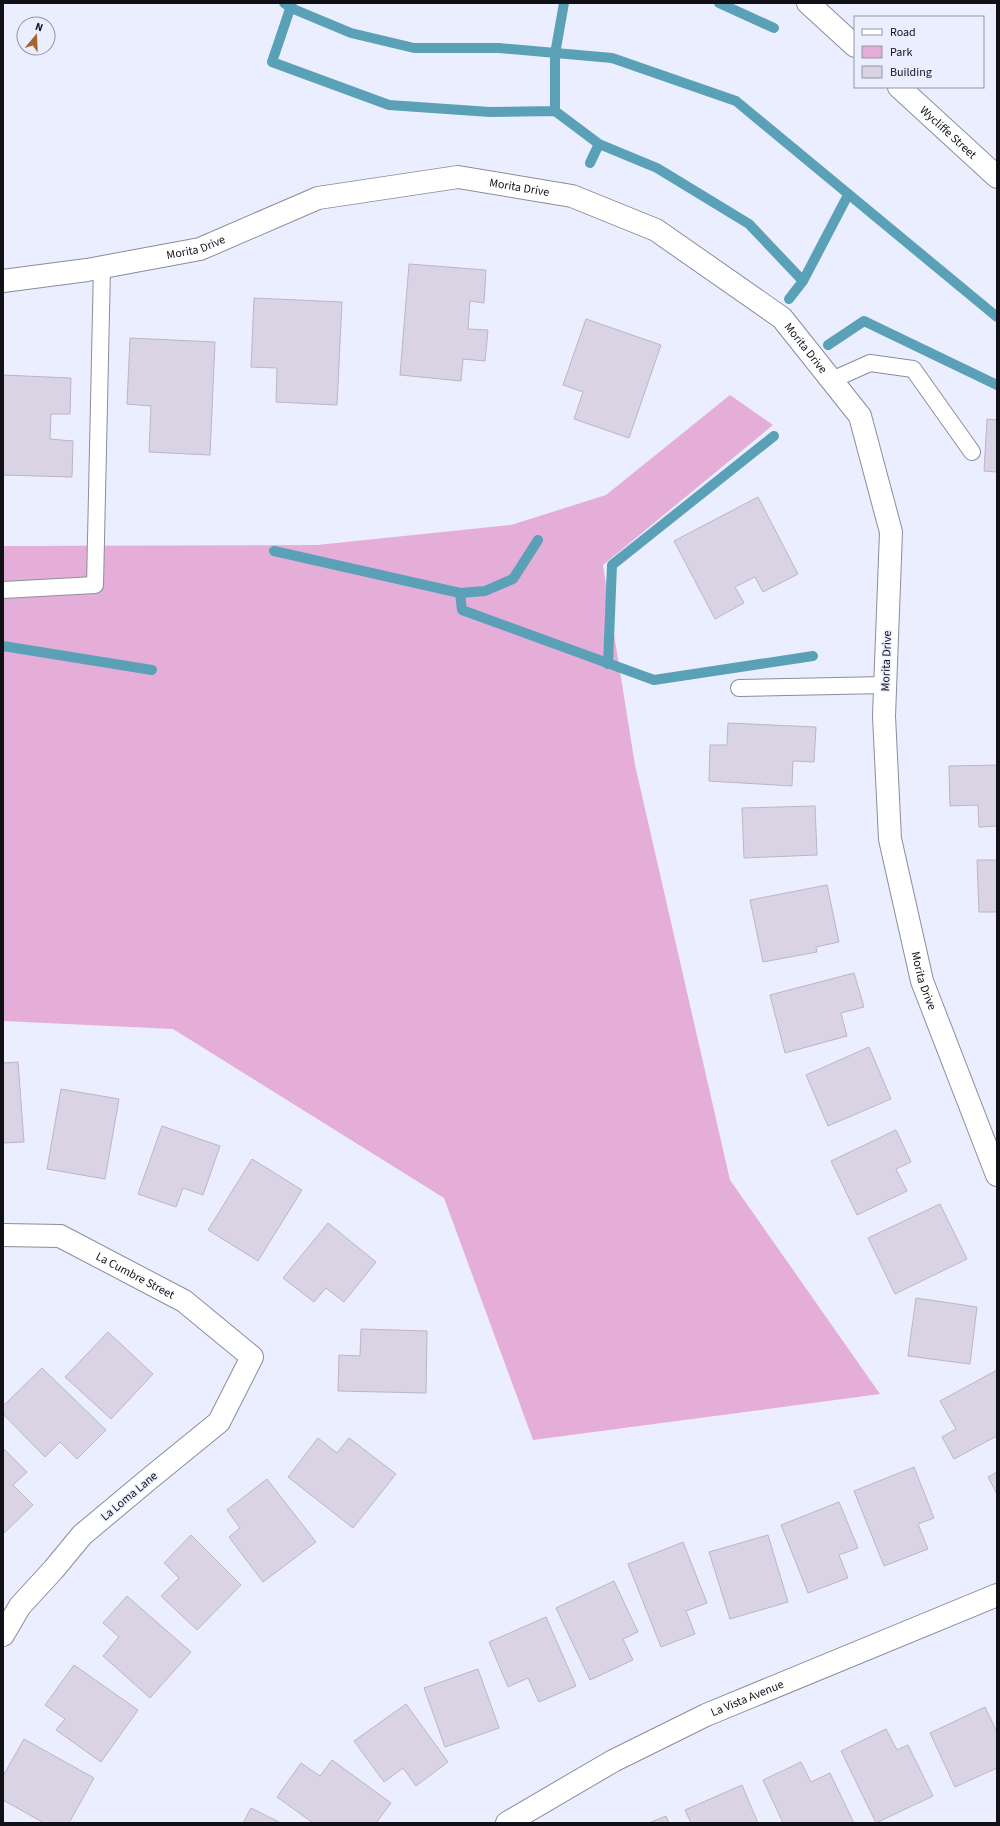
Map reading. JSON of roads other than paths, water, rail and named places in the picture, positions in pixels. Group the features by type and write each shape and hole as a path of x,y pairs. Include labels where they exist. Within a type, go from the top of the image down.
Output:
{"street":[{"path":"808,3 854,45"},
{"name":"Wycliffe Street","path":"900,88 997,177"},
{"name":"Morita Drive","path":"3,281 102,267 200,249 318,198 458,177 572,196 656,230 782,318 860,416 891,532 884,716 890,839 922,981 997,1175"},
{"name":"La Cumbre Street","path":"3,1235 60,1236 184,1300 252,1356"},
{"name":"La Loma Lane","path":"3,1635 20,1606 54,1569 82,1535 220,1422 252,1356"},
{"name":"La Vista Avenue","path":"507,1823 613,1761 706,1715 997,1595"}],"lane":[{"path":"3,590 95,585 102,267"},
{"path":"832,380 870,363 913,369 972,452"},
{"path":"739,688 885,685"}],"waterway":[{"path":"284,3 291,8 351,33 414,48 499,48 612,58 736,101 997,317"},
{"path":"292,3 272,62 389,105 490,112 555,111 599,144 590,163"},
{"path":"555,111 555,54 564,3"},
{"path":"719,3 774,28"},
{"path":"599,144 657,168 749,224 803,281"},
{"path":"789,299 803,281 848,195"},
{"path":"828,345 864,321 997,385"},
{"path":"608,664 612,565 774,436"},
{"path":"460,593 485,591 513,579 538,540"},
{"path":"274,551 460,593 462,610 654,680 813,656"},
{"path":"3,646 152,670"}]}
